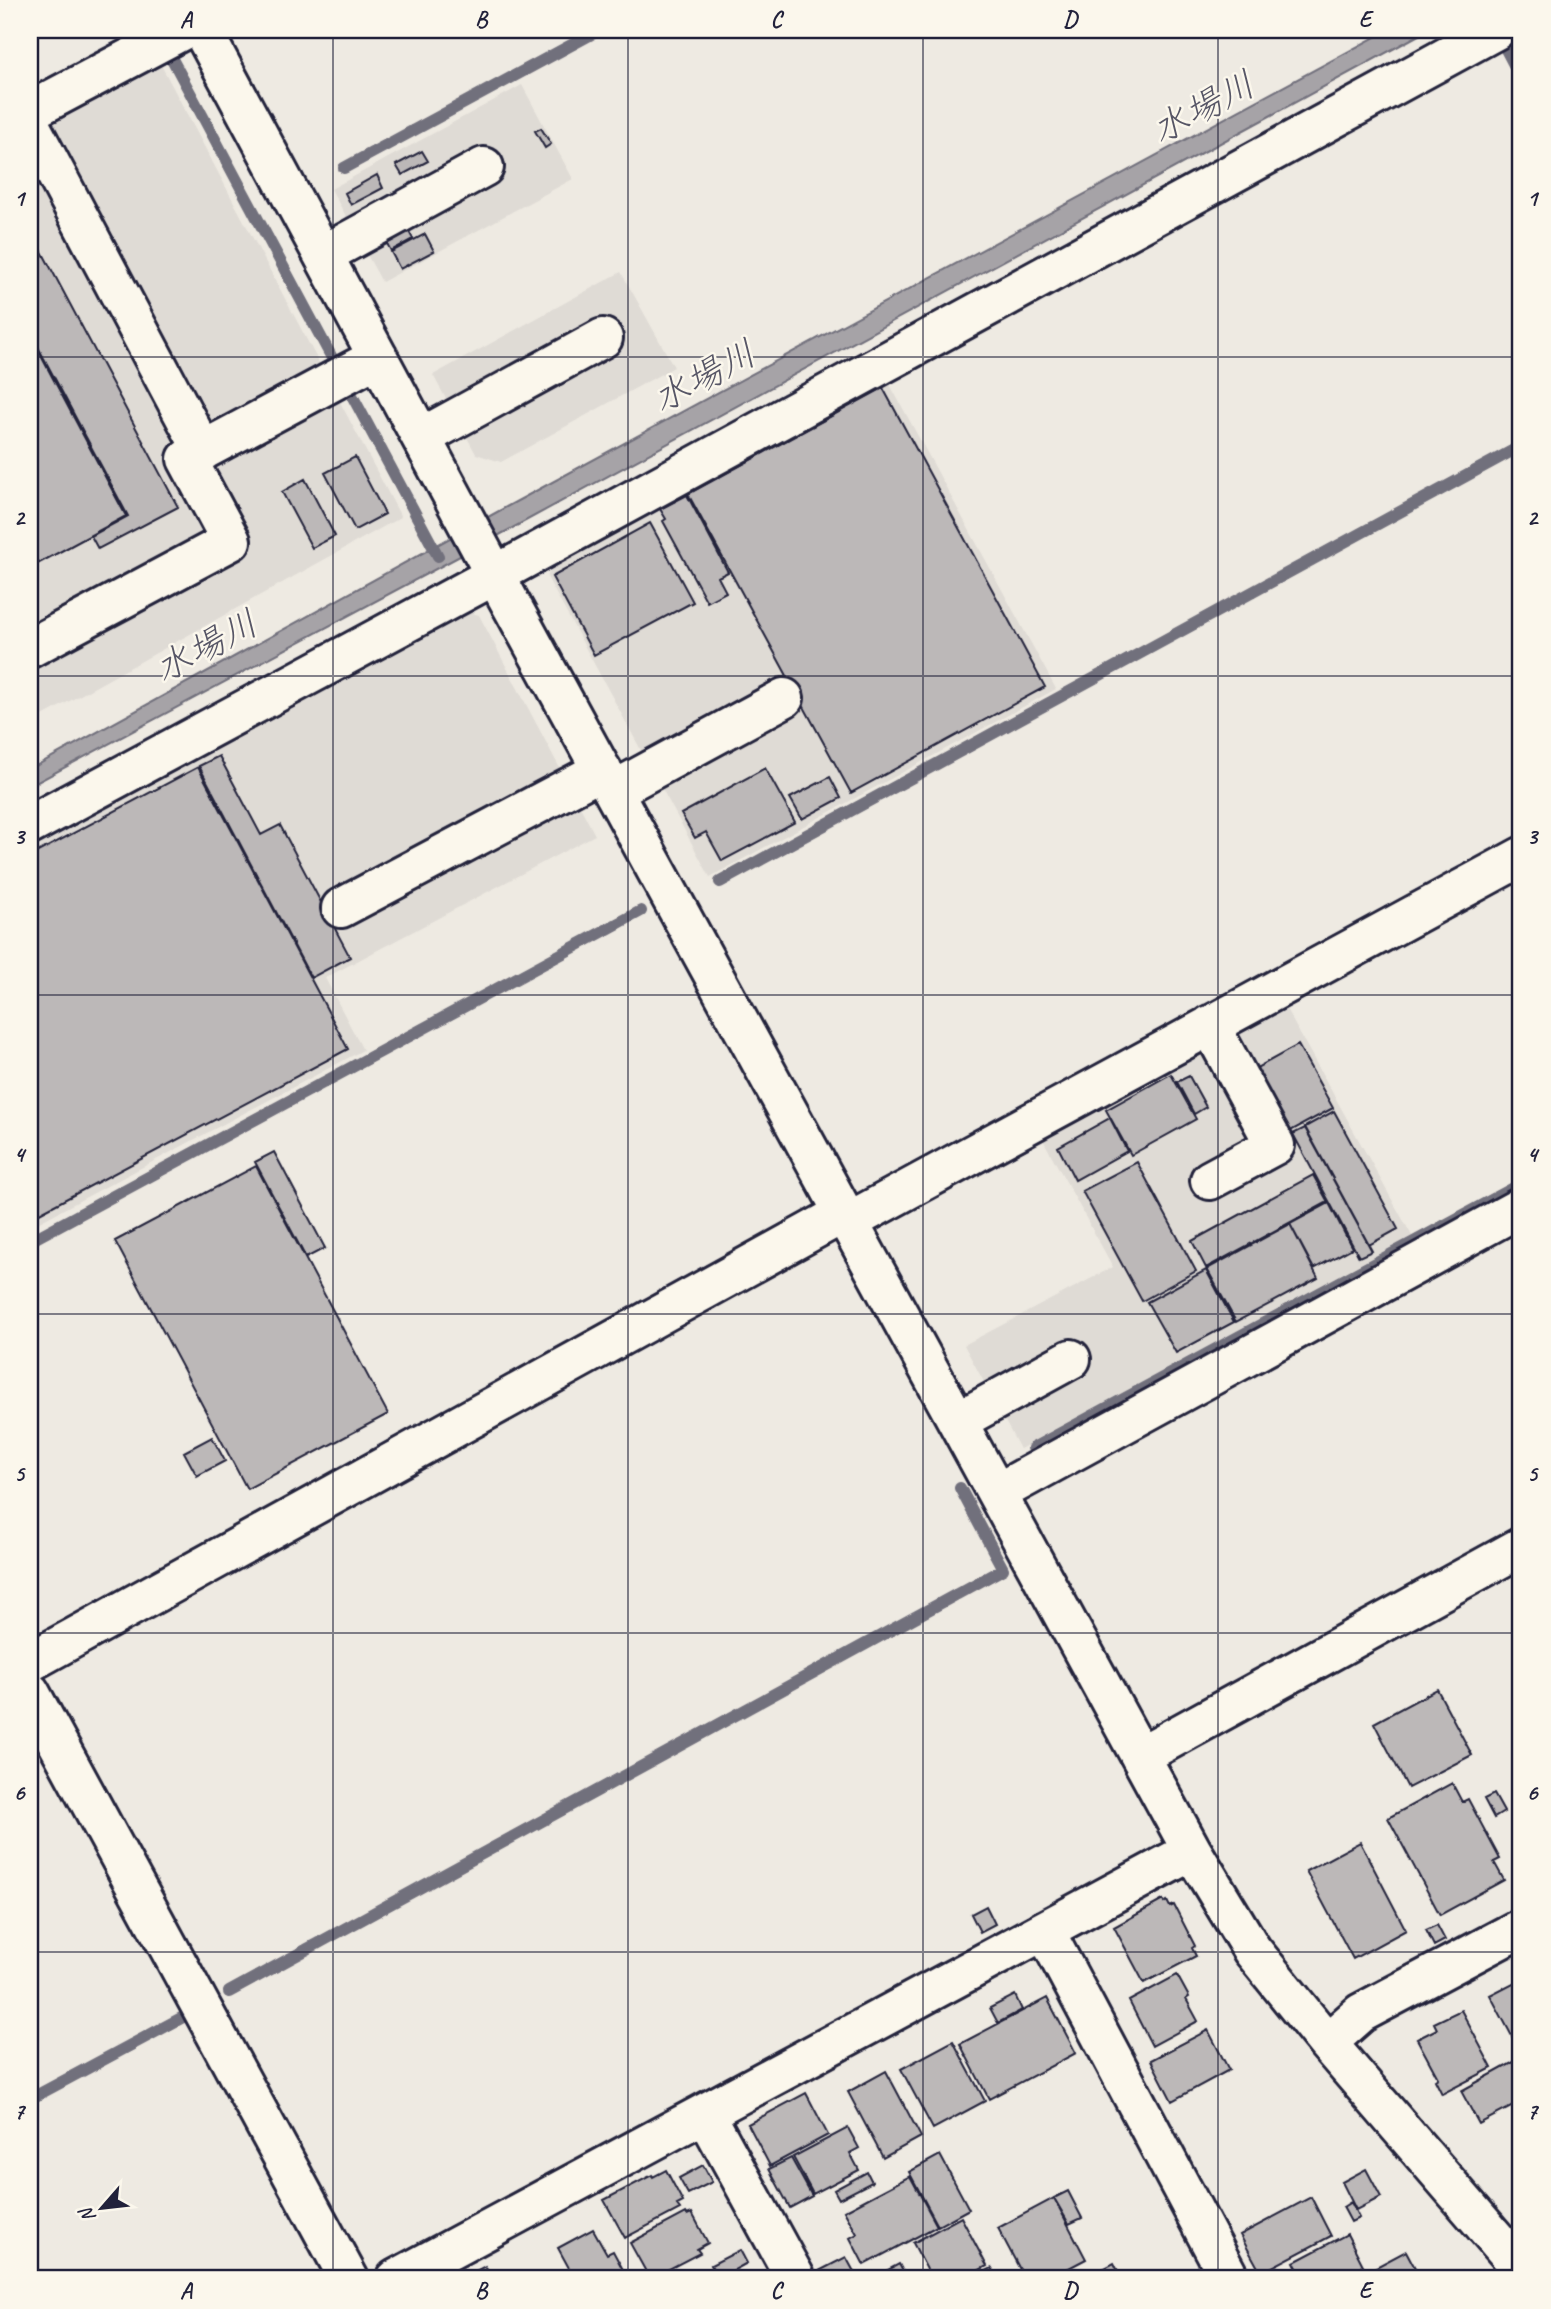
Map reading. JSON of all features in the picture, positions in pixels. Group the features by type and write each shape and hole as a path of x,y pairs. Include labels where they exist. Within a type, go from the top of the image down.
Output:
{"street":[{"path":"30,111 183,30"},
{"path":"202,30 323,255 368,363 422,437 1192,1851 1252,1950 1326,2043 1521,2268"},
{"path":"30,825 491,567 1496,30"},
{"path":"30,125 203,451"},
{"path":"323,255 484,167"},
{"path":"422,437 603,338"},
{"path":"30,648 231,541 187,459 368,363"},
{"path":"341,908 784,698"},
{"path":"30,1662 846,1217 1521,857"},
{"path":"1210,1025 1275,1145 1210,1180"},
{"path":"997,1493 1520,1211"},
{"path":"958,1421 1071,1359"},
{"path":"1140,1756 1521,1547"},
{"path":"30,1692 349,2279"},
{"path":"396,2279 1192,1851"},
{"path":"1326,2043 1361,2013 1521,1928"},
{"path":"1045,1931 1230,2279"},
{"path":"705,2113 796,2279"}],"shaded area":[{"path":"1388,30 1428,30 518,525 30,786 30,769 508,506"},
{"path":"161,65 401,517 30,723 30,135"},
{"path":"522,85 573,179 382,282 331,189"},
{"path":"621,272 674,367 501,462 476,454 433,375"},
{"path":"888,381 1056,689 710,877 547,577 554,562"},
{"path":"462,610 479,615 595,835 325,978 363,1050 30,1227 30,840"},
{"path":"1285,1007 1412,1236 1020,1449 964,1345 1113,1267 1042,1138"}],"building":[{"path":"541,128 551,144 545,148 535,131"},
{"path":"422,151 428,161 402,175 396,165"},
{"path":"377,175 383,188 351,205 345,193"},
{"path":"407,228 413,239 391,251 385,240"},
{"path":"30,229 178,507 98,549 91,536 128,516 30,332"},
{"path":"425,234 434,251 400,269 391,252"},
{"path":"30,335 126,516 30,568"},
{"path":"883,388 1045,687 851,793 688,494"},
{"path":"355,457 385,514 355,530 325,473"},
{"path":"305,479 335,536 312,548 282,492"},
{"path":"687,495 728,572 718,577 726,592 707,602 663,521 666,519 660,509"},
{"path":"650,523 693,602 594,655 552,577"},
{"path":"219,756 261,835 280,825 350,957 311,978 199,766"},
{"path":"198,767 348,1049 30,1218 30,856"},
{"path":"765,768 795,822 722,861 706,832 695,838 681,814"},
{"path":"830,777 841,798 802,819 790,798"},
{"path":"1298,1045 1333,1108 1287,1133 1253,1070"},
{"path":"1171,1074 1196,1119 1131,1155 1106,1110"},
{"path":"1189,1076 1206,1107 1194,1114 1177,1082"},
{"path":"1334,1111 1398,1229 1369,1245 1305,1127"},
{"path":"1110,1118 1127,1151 1075,1180 1058,1147"},
{"path":"1305,1128 1372,1251 1359,1257 1293,1134"},
{"path":"274,1152 325,1248 306,1258 255,1162"},
{"path":"1137,1162 1196,1271 1142,1301 1082,1191"},
{"path":"256,1166 388,1414 247,1489 115,1241"},
{"path":"1313,1175 1328,1202 1206,1268 1192,1241"},
{"path":"1329,1203 1352,1248 1314,1269 1290,1224"},
{"path":"1290,1224 1318,1278 1236,1322 1207,1269"},
{"path":"1206,1270 1234,1322 1176,1353 1147,1302"},
{"path":"212,1437 225,1461 197,1476 184,1452"},
{"path":"1437,1689 1472,1755 1408,1788 1374,1723"},
{"path":"1452,1783 1462,1802 1468,1799 1500,1859 1494,1862 1504,1880 1440,1915 1388,1818"},
{"path":"1494,1794 1504,1812 1494,1818 1484,1799"},
{"path":"1360,1842 1406,1930 1353,1959 1306,1871"},
{"path":"1521,1877 1521,1897 1513,1881"},
{"path":"1163,1900 1164,1903 1167,1901 1170,1907 1174,1905 1195,1946 1192,1948 1196,1956 1144,1983 1114,1927"},
{"path":"986,1906 995,1924 980,1932 971,1914"},
{"path":"1437,1925 1445,1940 1434,1946 1426,1930"},
{"path":"1177,1975 1198,2021 1152,2046 1129,2001"},
{"path":"1515,1982 1521,1995 1521,2053 1490,1995"},
{"path":"1015,1995 1022,2010 998,2023 990,2008"},
{"path":"1047,1998 1076,2053 989,2099 960,2044"},
{"path":"1461,2010 1492,2068 1442,2094 1435,2080 1438,2078 1417,2039 1437,2029 1434,2023"},
{"path":"1208,2030 1229,2070 1172,2101 1151,2060"},
{"path":"953,2041 985,2101 933,2129 901,2069"},
{"path":"1521,2058 1521,2102 1479,2124 1461,2091"},
{"path":"886,2071 921,2137 883,2158 848,2092"},
{"path":"806,2093 828,2135 770,2166 748,2124"},
{"path":"848,2128 859,2148 850,2153 859,2170 813,2194 793,2157"},
{"path":"940,2155 969,2209 938,2226 909,2172"},
{"path":"791,2158 812,2196 790,2208 769,2169"},
{"path":"703,2165 712,2182 688,2194 679,2178"},
{"path":"1366,2169 1381,2197 1356,2210 1342,2182"},
{"path":"666,2170 683,2202 677,2205 680,2209 625,2238 604,2200"},
{"path":"867,2172 872,2182 839,2199 834,2190"},
{"path":"910,2176 937,2226 864,2265 850,2238 857,2234 844,2211"},
{"path":"1068,2191 1082,2218 1069,2224 1054,2198"},
{"path":"1311,2197 1331,2236 1261,2273 1240,2235"},
{"path":"1054,2198 1086,2259 1048,2279 1025,2279 998,2228"},
{"path":"1351,2202 1359,2218 1351,2222 1343,2207"},
{"path":"686,2213 692,2213 708,2243 697,2249 700,2253 650,2279 630,2243"},
{"path":"961,2217 987,2266 963,2279 932,2279 913,2243"},
{"path":"593,2229 607,2254 613,2251 628,2279 575,2279 558,2248"},
{"path":"1347,2234 1366,2271 1350,2279 1298,2279 1302,2277 1294,2262"},
{"path":"740,2250 747,2263 718,2279 711,2265"},
{"path":"1406,2251 1421,2279 1365,2279 1363,2274"},
{"path":"846,2257 858,2279 823,2279 819,2271"},
{"path":"1114,2263 1122,2279 1084,2279"},
{"path":"899,2264 907,2279 871,2279"},
{"path":"485,2266 492,2279 461,2279"},
{"path":"992,2268 999,2279 971,2279"},
{"path":"1462,2272 1467,2279 1447,2279"}],"waterway":[{"path":"344,168 599,30"},
{"path":"1501,40 1521,78"},
{"path":"171,57 438,556"},
{"path":"720,882 1521,446"},
{"path":"30,1241 641,911"},
{"path":"1033,1448 1521,1184"},
{"path":"229,1992 1003,1569 960,1488"},
{"path":"30,2099 185,2016"}],"water label":[{"name":"水場川","path":"1203,107"},
{"name":"水場川","path":"704,376"},
{"name":"水場川","path":"206,646"}]}
